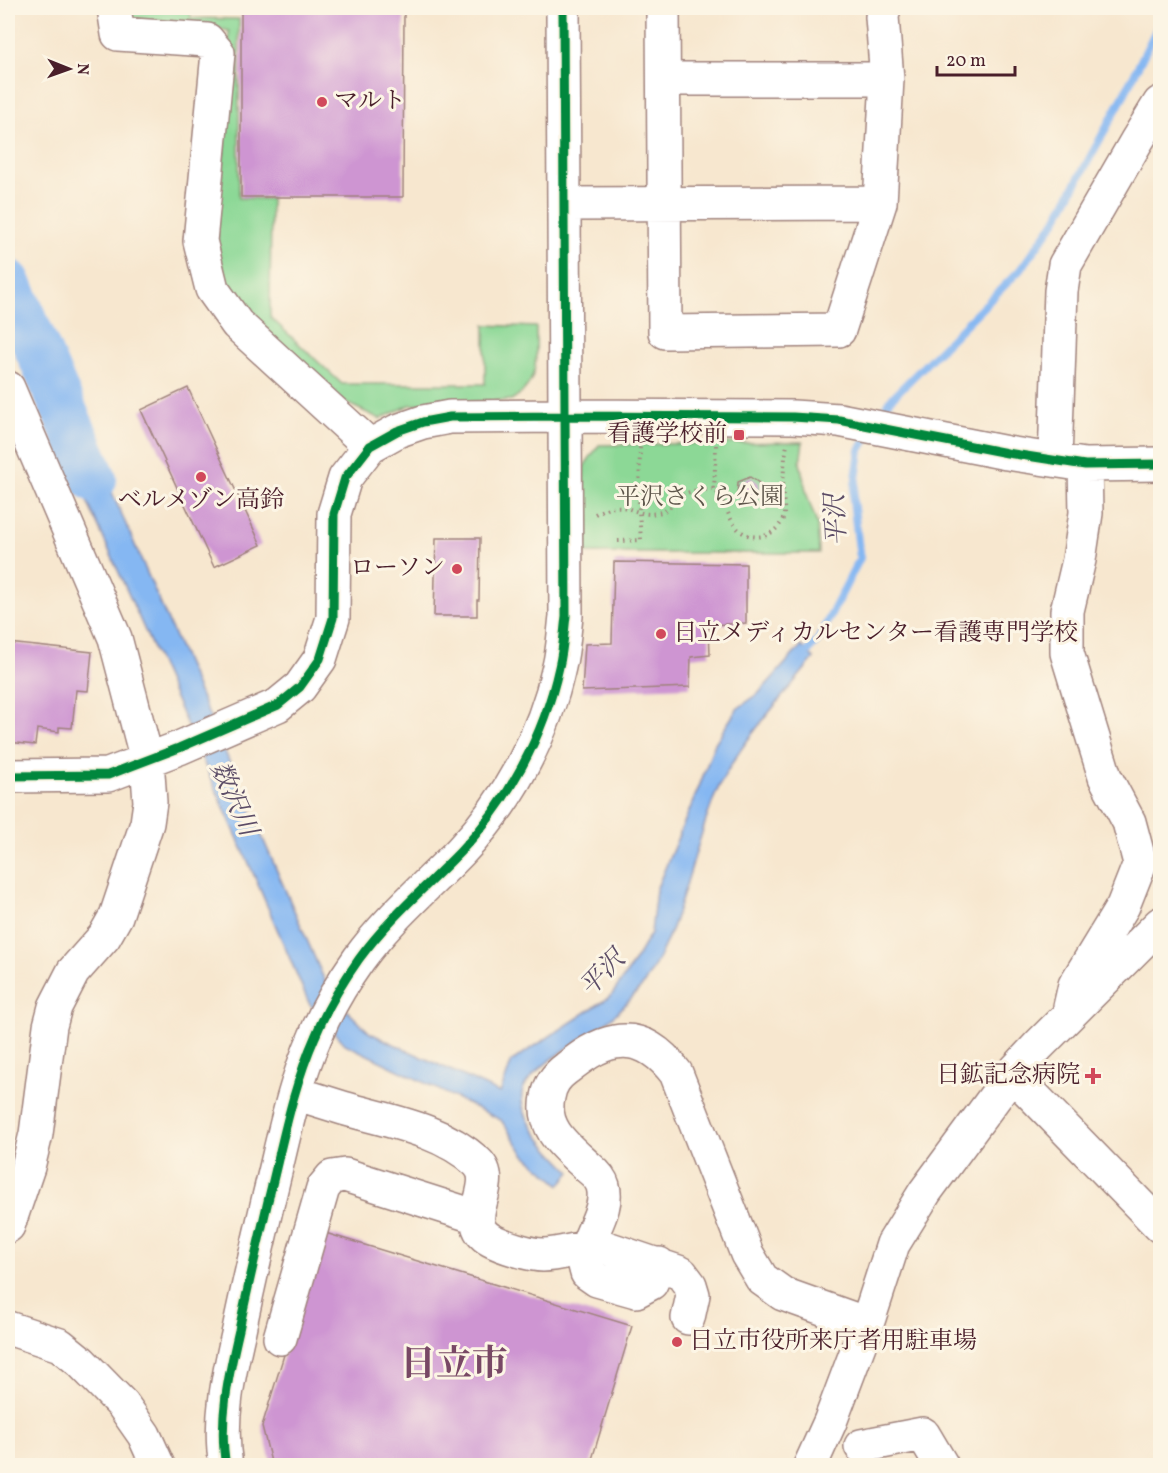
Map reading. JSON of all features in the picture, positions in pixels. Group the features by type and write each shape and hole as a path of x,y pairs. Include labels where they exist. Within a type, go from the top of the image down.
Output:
{"street":[{"path":"114,8 118,34 207,40 218,54 200,241 212,289 237,324 370,446"},
{"path":"226,1466 223,1430 233,1355 252,1265 295,1093 315,1037 339,990 360,958 392,918 461,851 494,813 520,769 543,721 559,667 566,616 567,515 563,8"},
{"path":"663,8 665,332 839,330 880,203 887,79 882,17 884,8"},
{"path":"664,79 887,79"},
{"path":"1068,1017 1076,985 1123,906 1140,863 1129,822 1105,777 1067,653 1067,611 1079,560 1086,513 1070,463 1061,291 1065,265 1161,103"},
{"path":"565,204 880,203"},
{"path":"8,388 115,638 147,760 150,802 147,823 116,916 104,937 73,972 55,1007 50,1026 36,1134 18,1165 8,1226"},
{"path":"8,776 108,775 179,748 278,705 300,687 320,659 333,618 334,514 345,478 370,446 397,431 423,422 450,417 793,417 859,422 1007,453 1070,463 1161,464"},
{"path":"810,1466 830,1422 867,1324 893,1244 925,1192 1012,1074 1161,924"},
{"path":"588,1246 600,1214 603,1185 596,1174 557,1138 546,1113 548,1093 552,1082 560,1073 600,1046 620,1041 640,1044 662,1055 676,1073 747,1254 762,1279 783,1294 867,1324"},
{"path":"1012,1074 1161,1226"},
{"path":"295,1093 428,1133 465,1153 481,1166 485,1181 477,1217 479,1229 490,1240 544,1255 588,1246 602,1246 681,1273 690,1285 693,1295 688,1318"},
{"path":"280,1338 323,1188 332,1177 345,1175 477,1217"},
{"path":"8,1328 60,1345 81,1362 123,1405 144,1435 158,1466"},
{"path":"830,1422 865,1456 923,1434 942,1466"}],"path":[{"path":"618,541 641,540 639,416"},
{"path":"714,489 716,417"},
{"path":"567,515 592,515 623,505 648,514 660,513 672,508 681,496 694,490 714,489 720,494 733,524 739,531 757,537 766,535 774,531 784,514 783,472 793,417"}],"green space":[{"path":"126,8 190,8 191,18 239,19 239,198 271,199 270,317 342,384 485,384 485,325 536,327 535,368 528,386 511,400 410,405 380,419 340,400 321,386 237,299 218,255 217,227 226,127 229,31 208,26 128,18"},
{"name":"平沢さくら公園","path":"803,442 800,463 807,495 817,524 819,553 580,553 584,466 599,445"}],"water":[{"path":"77,412 331,995 370,1033 500,1093 512,1061 611,996 651,933 656,890 715,743 737,709 758,694 801,646 814,658 745,743 722,780 666,942 643,985 609,1020 545,1064 526,1084 522,1093 522,1103 531,1125 571,1172 560,1185 525,1155 501,1120 345,1044 309,1003 57,434"}],"building":[{"name":"マルト","path":"241,8 404,8 403,197 241,197"},
{"name":"ベルメゾン高鈴","path":"188,388 261,545 214,567 141,410"},
{"path":"750,477 759,483 759,497 748,503 737,497 738,482"},
{"name":"ローソン","path":"436,538 480,538 477,616 434,616"},
{"name":"日立メディカルセンター看護専門学校","path":"614,562 746,564 746,623 709,625 710,655 691,657 690,687 582,691 585,644 612,643"},
{"path":"8,643 92,652 88,691 76,690 72,728 59,727 59,732 37,729 35,745 8,742"},
{"path":"322,1232 632,1326 590,1466 272,1466 262,1426"}],"waterway":[{"name":"平沢","path":"878,420 889,401 1020,270 1056,220 1123,97 1160,22"},
{"name":"数沢川","path":"8,282 94,479"},
{"name":"平沢","path":"801,659 818,640 860,558 853,500 860,450 870,433"}],"cycle path":[{"path":"226,1466 223,1432 232,1363 288,1118 315,1037 341,987 370,944 460,852 494,812 534,743 559,667 566,616 563,8"},
{"path":"8,776 108,775 179,748 278,705 300,687 320,659 333,618 334,514 345,478 370,446 397,431 423,422 450,417 793,417 839,420 1007,453 1085,465 1160,464"}],"place":[{"name":"マルト","path":"322,102"},
{"name":"看護学校前","path":"739,435"},
{"name":"ベルメゾン高鈴","path":"201,477"},
{"name":"ローソン","path":"457,569"},
{"name":"日立メディカルセンター看護専門学校","path":"661,634"},
{"name":"日鉱記念病院","path":"1093,1076"},
{"name":"日立市役所来庁者用駐車場","path":"677,1342"}],"district":[{"name":"日立市","path":"454,1366"}]}
